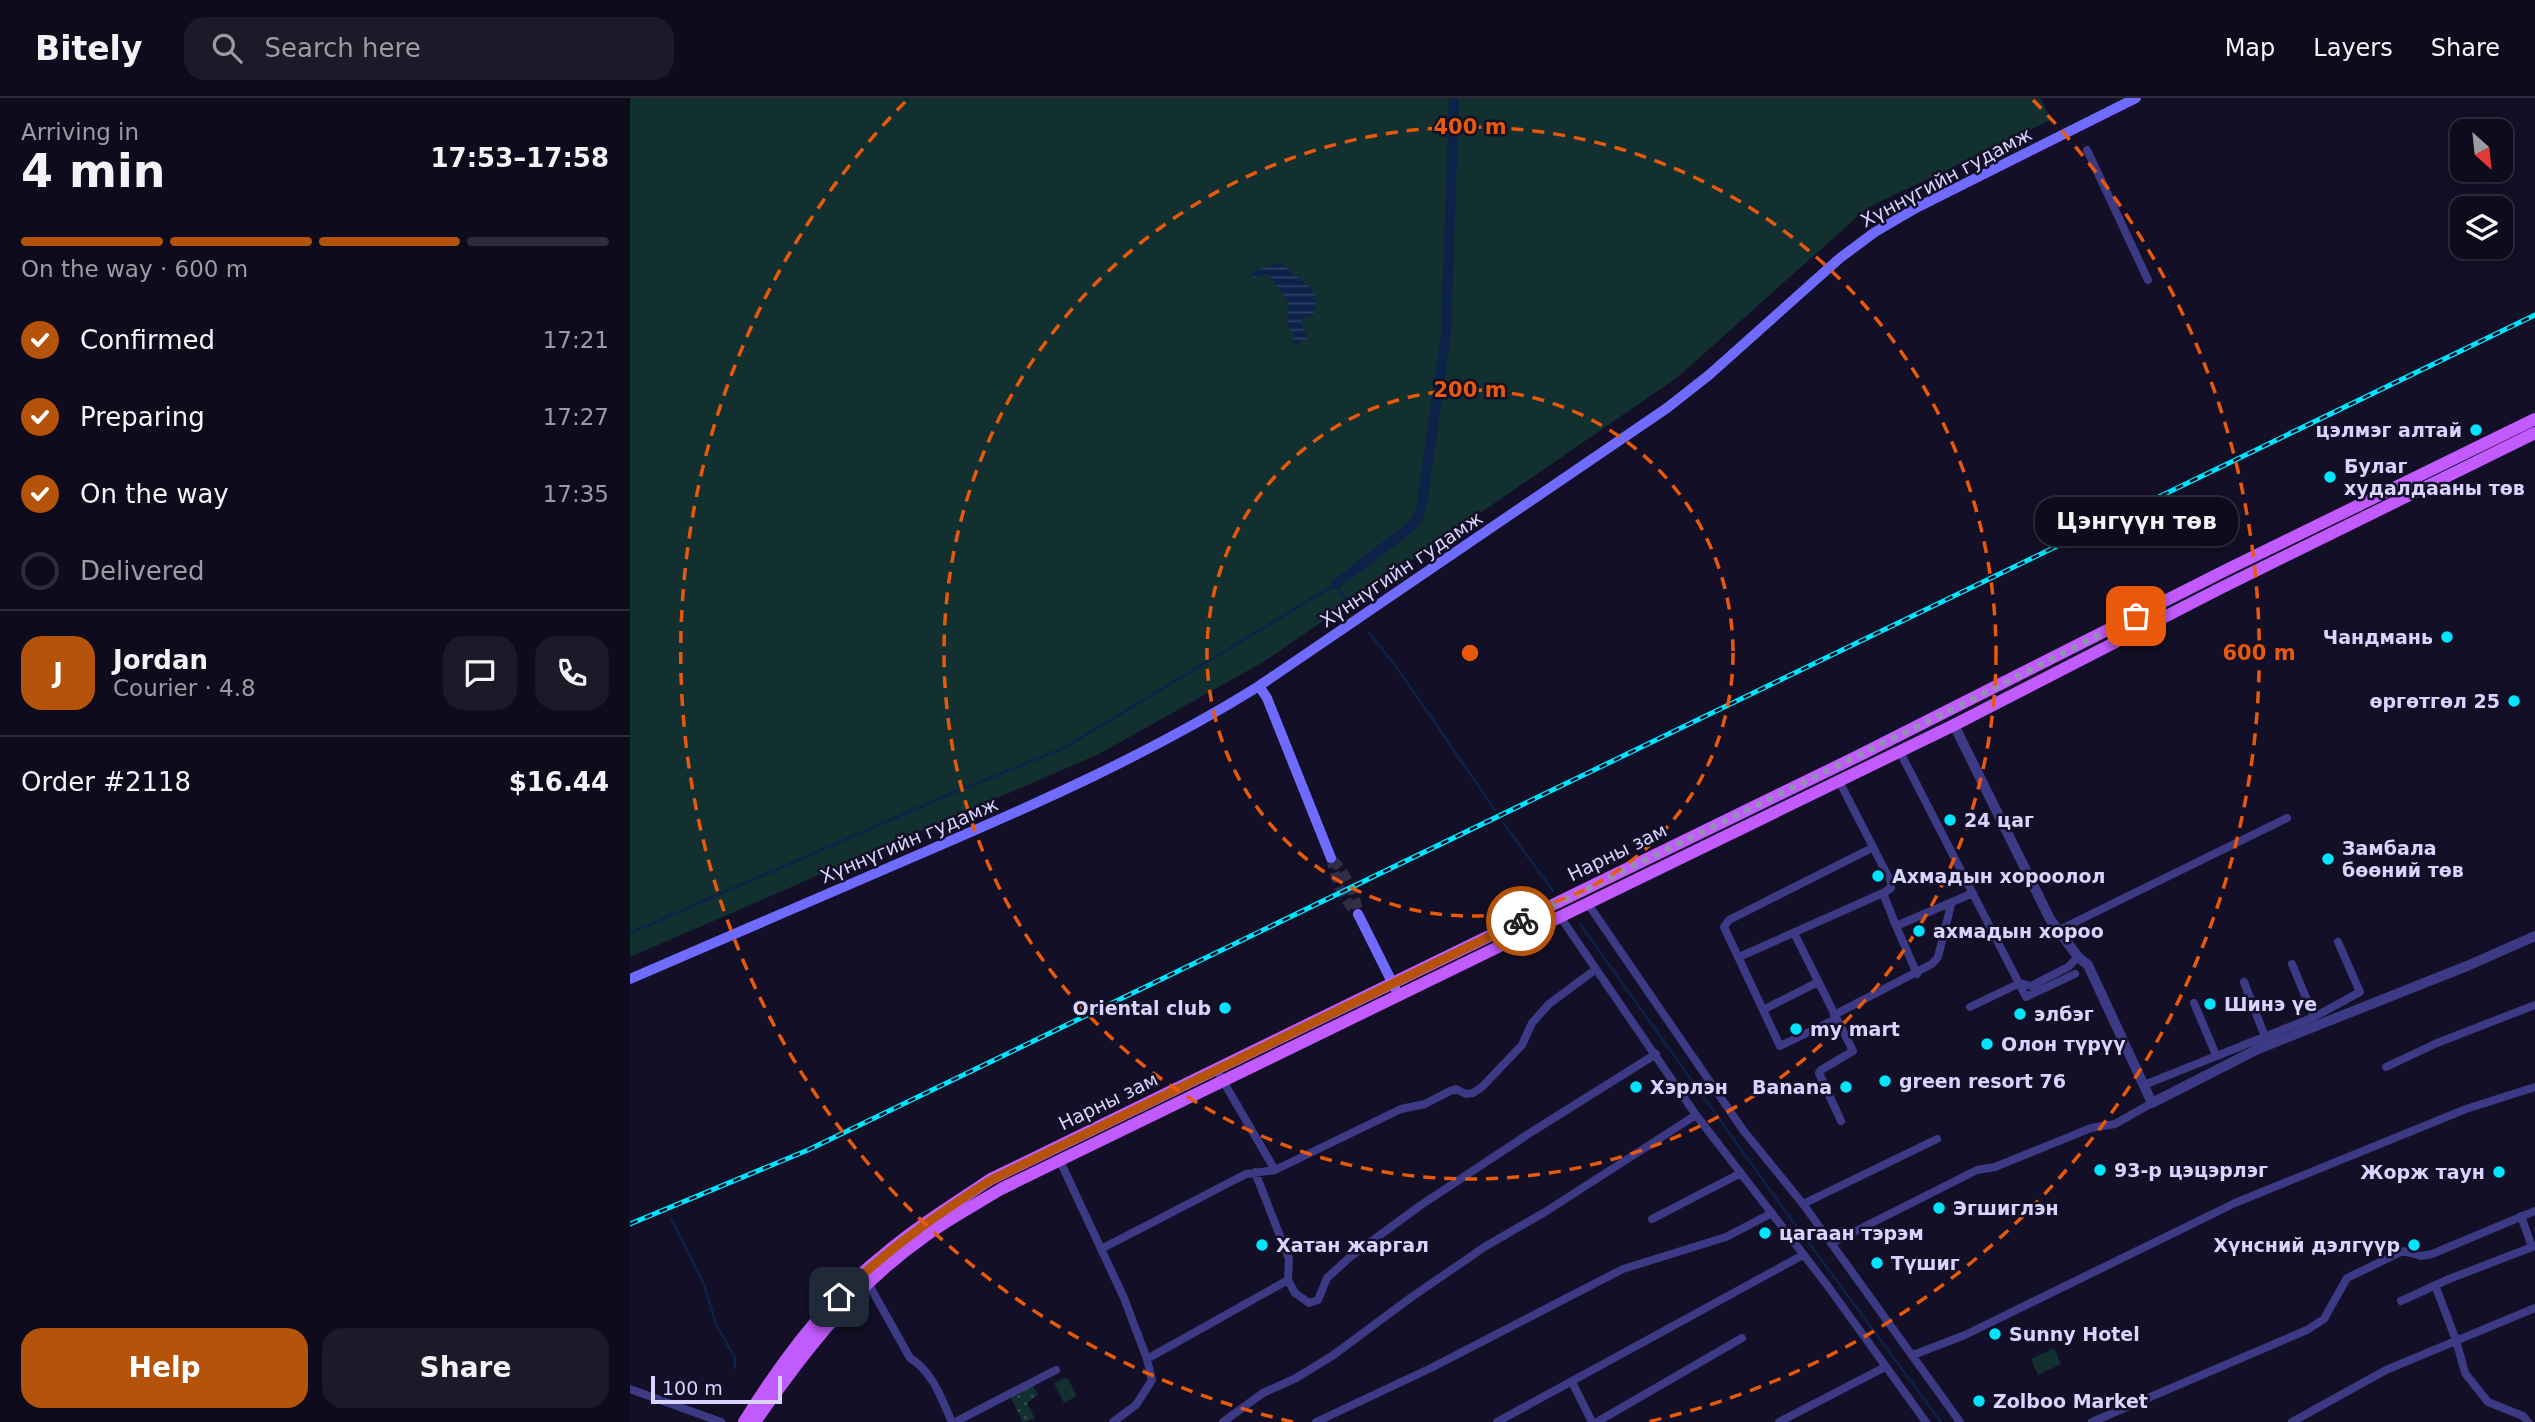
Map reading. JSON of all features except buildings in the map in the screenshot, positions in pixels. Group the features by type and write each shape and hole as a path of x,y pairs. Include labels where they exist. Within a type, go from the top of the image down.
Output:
{"main road":[{"name":"Хүннүгийн гудамж","path":"630,979 1032,806 1171,738 1259,686 1667,408 1709,375 1840,258 1875,232 1935,198 2136,98"},
{"name":"Нарны зам","path":"744,1422 768,1383 826,1310 879,1258 918,1228 991,1180 2535,419"},
{"name":"Нарны зам","path":"755,1422 800,1357 869,1283 924,1236 1001,1189 1900,752 2221,588 2535,433"},
{"path":"1259,686 1267,698 1331,858"},
{"path":"1358,914 1399,996"}],"street":[{"path":"2087,149 2148,280"},
{"path":"1954,725 2050,919 2078,957 2088,965 2152,1103"},
{"path":"1900,752 2026,998 2075,974"},
{"path":"1739,957 1891,888 1891,882 1839,781"},
{"path":"2059,930 2287,818"},
{"path":"1872,848 1725,923 1724,927 1780,1046 1932,964 1938,957 1951,905"},
{"path":"1883,892 1917,974"},
{"path":"1896,926 1951,905 1973,893"},
{"path":"1588,904 1743,1130 1832,1243 1960,1422"},
{"path":"1553,905 1696,1115 1804,1255 1926,1422"},
{"path":"1794,933 1853,1051 1819,1073 1841,1121"},
{"path":"1832,1243 1977,1170 1995,1167 2091,1128 2115,1124 2249,1053 2535,936"},
{"path":"2144,1085 2314,1017 2360,992 2338,942"},
{"path":"1970,1007 2020,983 2031,986 2068,967 2078,957"},
{"path":"2292,964 2314,1017"},
{"path":"1101,1249 1246,1174 1275,1170 1401,1109 1425,1104 1456,1089 1466,1094 1473,1093 1522,1045 1532,1023 1549,1004 1596,969"},
{"path":"1763,1010 1818,982"},
{"path":"2244,982 2265,1037"},
{"path":"2194,1003 2216,1055"},
{"path":"2386,1067 2437,1043 2535,1005"},
{"path":"1255,1172 1289,1259 1288,1280 1309,1303 1318,1300 1327,1278 1350,1257 1421,1205 1656,1054"},
{"path":"1216,1069 1275,1170"},
{"path":"1913,1355 1975,1331 2235,1203 2459,1112 2534,1090"},
{"path":"1223,1422 1263,1393 1296,1378 1332,1356 1486,1246 1545,1212 1696,1115"},
{"path":"1803,1204 1937,1139"},
{"path":"1060,1161 1124,1298 1152,1380 1136,1405 1112,1422"},
{"path":"1652,1219 1741,1172"},
{"path":"2092,1422 2307,1330 2325,1319 2347,1278 2368,1267 2403,1251 2421,1256 2432,1254 2535,1211"},
{"path":"1316,1422 1431,1368 1623,1269 1726,1237 1772,1213"},
{"path":"2401,1301 2534,1247 2521,1216"},
{"path":"1497,1422 1804,1255"},
{"path":"1147,1359 1288,1280"},
{"path":"869,1283 910,1358 919,1363 934,1381 953,1422 1056,1370"},
{"path":"2435,1285 2456,1340 2465,1373 2488,1402 2523,1416 2528,1422"},
{"path":"2291,1422 2386,1370 2535,1308"},
{"path":"1572,1382 1594,1422 1742,1338"},
{"path":"1779,1422 1885,1367"},
{"path":"630,1389 721,1422"}],"green space":[{"path":"630,98 2040,98 2051,120 1867,208 1678,377 1265,661 1099,754 630,957"},
{"path":"2054,1348 2061,1364 2038,1375 2031,1359"},
{"path":"1067,1377 1077,1396 1064,1403 1054,1383"},
{"path":"1033,1386 1038,1394 1027,1403 1035,1419 1023,1422 1010,1396"}],"water":[{"path":"1278,263 1307,285 1314,295 1313,315 1302,318 1301,321 1307,338 1297,345 1287,323 1289,303 1270,276 1265,274 1254,278 1251,275 1253,271"}],"waterway":[{"path":"1336,584 1408,529 1421,510 1446,335 1454,98"},
{"path":"630,933 955,792 1064,748 1336,584 1347,602"},
{"path":"1369,633 1395,665 1495,810"},
{"path":"1504,824 1553,891"},
{"path":"1580,924 1783,1208 1941,1422"},
{"path":"671,1218 704,1285 716,1324 735,1358 735,1368"}],"tunnel":[{"path":"1331,858 1344,896 1358,914"},
{"path":"1333,860 1350,885 1358,914"}],"railway":[{"path":"630,1224 808,1150 2535,315"}],"way so far":[{"path":"1521,921 2136,616"}],"place":[{"name":"цэлмэг алтай","path":"2476,430"},
{"name":"Булаг худалдааны төв","path":"2330,477"},
{"name":"Цэнгүүн төв","path":"2136,616"},
{"name":"Чандмань","path":"2447,637"},
{"name":"өргөтгөл 25","path":"2514,701"},
{"name":"24 цаг","path":"1950,820"},
{"name":"Замбала бөөний төв","path":"2328,859"},
{"name":"Ахмадын хороолол","path":"1878,876"},
{"name":"ахмадын хороо","path":"1919,931"},
{"name":"Шинэ үе","path":"2210,1004"},
{"name":"Oriental club","path":"1225,1008"},
{"name":"элбэг","path":"2020,1014"},
{"name":"my mart","path":"1796,1029"},
{"name":"Олон түрүү","path":"1987,1044"},
{"name":"green resort 76","path":"1885,1081"},
{"name":"Хэрлэн","path":"1636,1087"},
{"name":"Banana","path":"1846,1087"},
{"name":"93-р цэцэрлэг","path":"2100,1170"},
{"name":"Жорж таун","path":"2499,1172"},
{"name":"Эгшиглэн","path":"1939,1208"},
{"name":"цагаан тэрэм","path":"1765,1233"},
{"name":"Хатан жаргал","path":"1262,1245"},
{"name":"Хүнсний дэлгүүр","path":"2414,1245"},
{"name":"Түшиг","path":"1877,1263"},
{"name":"Sunny Hotel","path":"1995,1334"},
{"name":"Zolboo Market","path":"1979,1401"}],"route":[{"path":"839,1297 879,1258 918,1228 991,1180 1521,921"}]}
